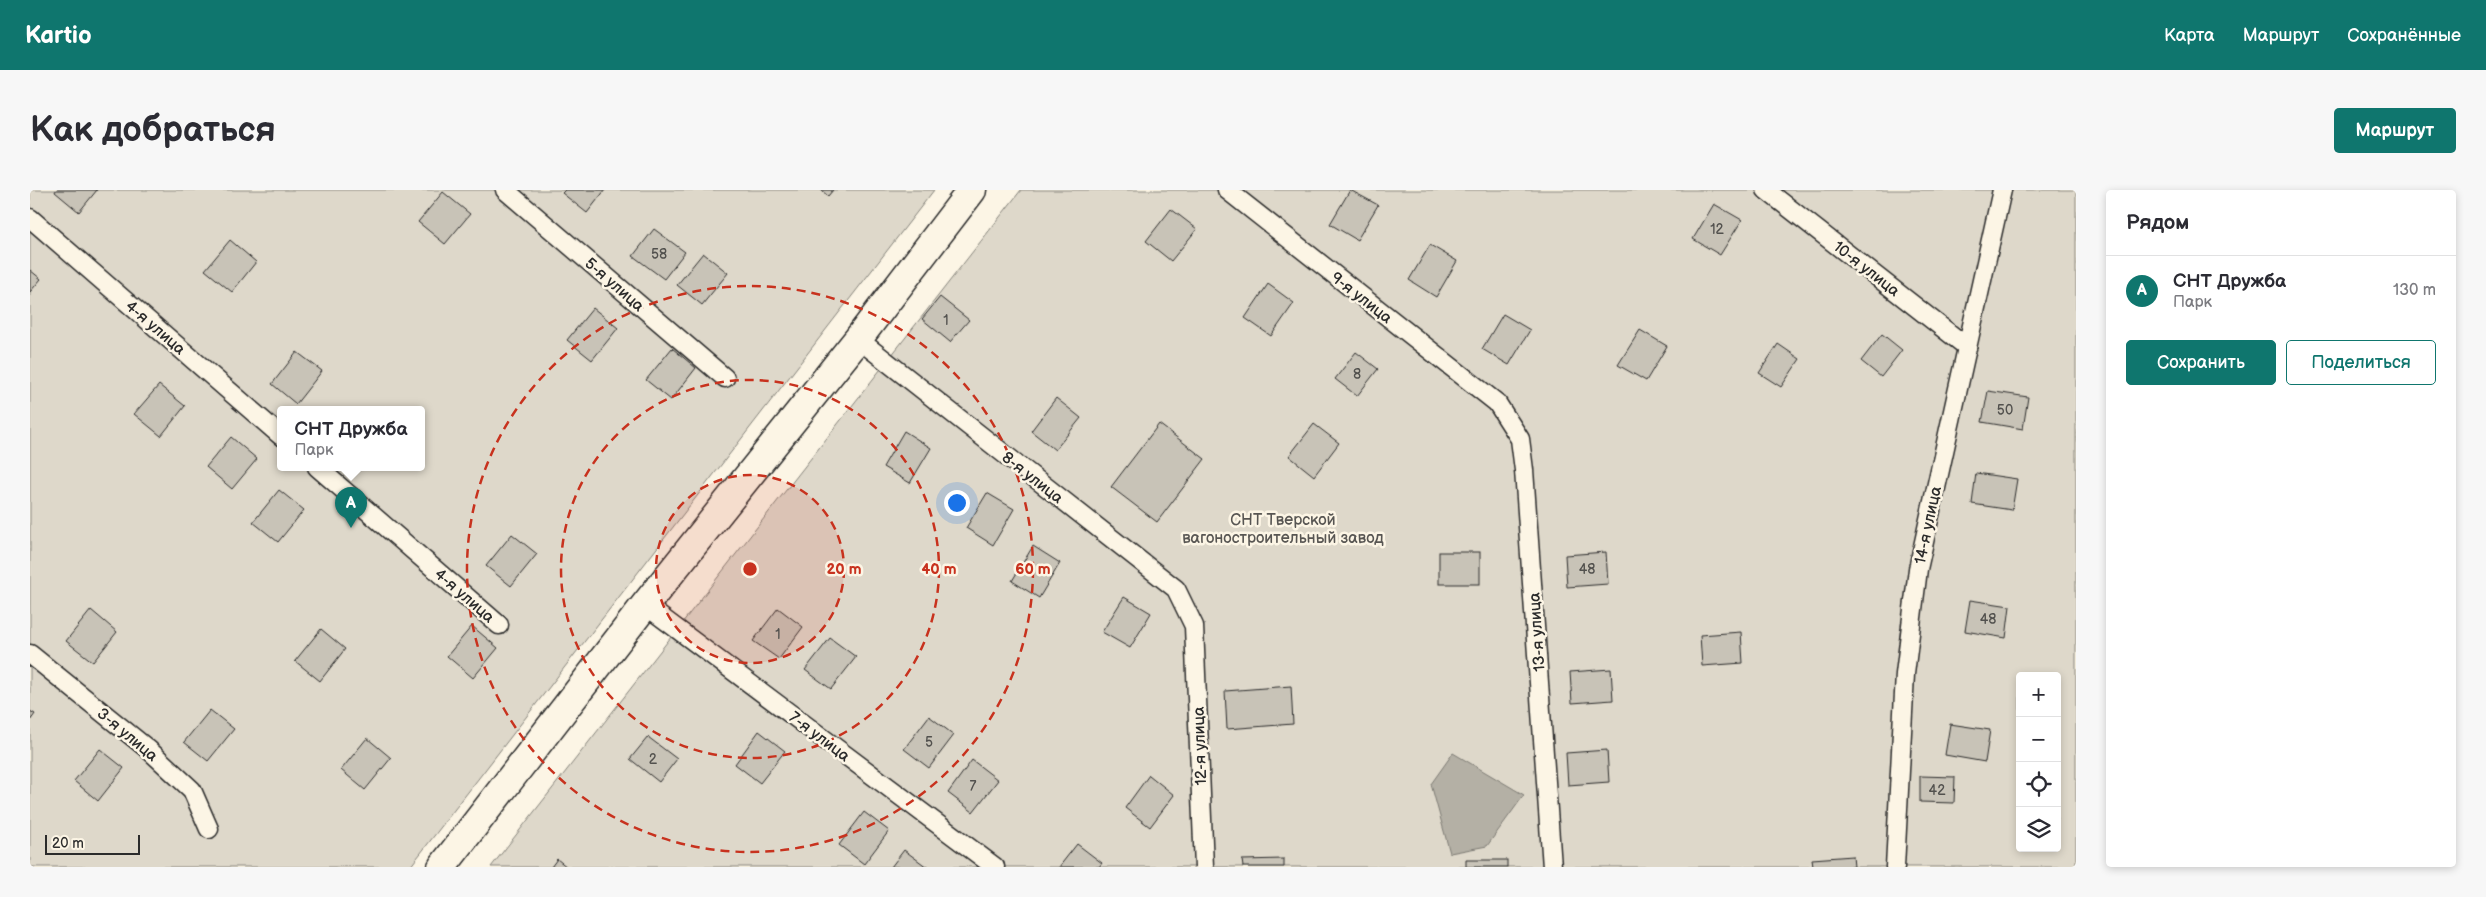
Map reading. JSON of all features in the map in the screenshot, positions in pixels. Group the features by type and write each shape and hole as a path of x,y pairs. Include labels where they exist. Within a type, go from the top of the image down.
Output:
{"street":[{"path":"449,864 645,606 858,340 972,190"}],"lane":[{"name":"5-я улица","path":"505,190 725,378"},
{"name":"9-я улица","path":"1227,190 1497,404"},
{"name":"10-я улица","path":"1766,190 1967,346"},
{"name":"14-я улица","path":"1894,867 1905,674 1918,569 2002,190"},
{"name":"4-я улица","path":"30,218 277,433"},
{"name":"8-я улица","path":"858,340 1176,590 1194,626"},
{"name":"13-я улица","path":"1497,404 1520,439 1524,470 1552,867"},
{"name":"4-я улица","path":"322,471 499,625"},
{"name":"7-я улица","path":"645,606 995,867"},
{"name":"12-я улица","path":"1194,626 1204,867"},
{"name":"3-я улица","path":"30,654 149,750 192,790 209,829"}],"green space":[{"path":"30,190 934,190 410,867 30,867"},
{"name":"СНТ Тверской вагоностроительный завод","path":"1021,190 2076,190 2076,867 491,867"}],"shaded area":[{"path":"1453,753 1524,795 1487,846 1450,853 1431,784"}],"building":[{"path":"56,190 97,190 79,212 55,192"},
{"path":"565,190 605,190 587,213 562,193"},
{"path":"821,190 833,190 828,196"},
{"path":"1350,190 1378,205 1357,240 1330,224"},
{"path":"443,192 470,214 445,244 418,222"},
{"path":"1714,204 1742,220 1720,255 1693,239"},
{"path":"1171,209 1197,229 1171,261 1146,241"},
{"path":"654,229 685,252 664,279 633,256"},
{"path":"230,240 256,262 232,292 205,270"},
{"path":"1430,245 1457,261 1436,297 1409,280"},
{"path":"703,253 728,273 702,305 677,285"},
{"path":"30,270 41,279 30,292"},
{"path":"1268,284 1294,303 1271,336 1245,318"},
{"path":"940,297 969,320 950,342 922,319"},
{"path":"593,308 618,328 592,360 567,340"},
{"path":"1503,314 1530,330 1509,365 1482,349"},
{"path":"1640,330 1667,346 1646,381 1618,365"},
{"path":"1882,334 1902,350 1881,377 1861,361"},
{"path":"1778,344 1800,359 1781,387 1759,373"},
{"path":"672,348 696,368 671,400 646,380"},
{"path":"297,352 322,371 296,404 272,384"},
{"path":"1356,352 1378,369 1357,396 1335,379"},
{"path":"159,385 185,406 161,436 134,414"},
{"path":"1988,391 2028,397 2023,429 1982,422"},
{"path":"1056,398 1081,418 1055,450 1031,431"},
{"path":"1159,424 1205,459 1157,522 1111,487"},
{"path":"1314,424 1339,443 1314,476 1289,456"},
{"path":"904,431 931,448 910,483 883,467"},
{"path":"231,437 257,459 232,489 206,467"},
{"path":"1976,473 2017,479 2012,510 1972,504"},
{"path":"279,490 304,510 278,542 253,522"},
{"path":"987,493 1014,509 993,545 966,528"},
{"path":"512,534 537,554 511,586 486,566"},
{"path":"1033,546 1060,563 1039,598 1012,581"},
{"path":"1439,552 1480,552 1480,584 1439,584"},
{"path":"1606,552 1608,584 1567,587 1565,555"},
{"path":"1124,597 1151,613 1130,648 1102,632"},
{"path":"1970,600 2010,606 2006,638 1965,631"},
{"path":"778,608 803,627 779,659 753,641"},
{"path":"91,610 117,632 93,662 66,641"},
{"path":"472,626 498,648 473,678 447,656"},
{"path":"321,629 345,649 320,681 295,661"},
{"path":"1741,632 1743,663 1702,666 1700,635"},
{"path":"830,638 856,657 831,689 805,670"},
{"path":"1611,669 1613,700 1572,703 1570,672"},
{"path":"1291,686 1293,724 1227,729 1225,691"},
{"path":"210,710 234,729 208,761 184,742"},
{"path":"30,711 35,714 30,721"},
{"path":"929,716 954,735 929,768 904,749"},
{"path":"1950,724 1990,730 1985,762 1945,755"},
{"path":"759,731 785,751 760,783 735,764"},
{"path":"648,737 677,759 659,782 630,759"},
{"path":"367,738 391,758 365,790 341,770"},
{"path":"100,749 124,768 98,801 74,781"},
{"path":"1607,750 1609,782 1568,785 1566,753"},
{"path":"972,760 998,780 973,812 948,793"},
{"path":"1149,775 1174,795 1150,827 1125,808"},
{"path":"1920,776 1955,777 1954,803 1920,802"},
{"path":"864,812 889,831 864,864 839,845"},
{"path":"1077,844 1102,863 1099,867 1059,867"},
{"path":"904,850 927,867 891,867"},
{"path":"1853,856 1854,867 1813,867 1812,859"},
{"path":"557,859 567,867 551,867"},
{"path":"1284,859 1284,867 1243,867 1242,860"},
{"path":"1466,860 1507,860 1507,867 1466,867"}],"place":[{"name":"СНТ Дружба","path":"351,528"}]}
